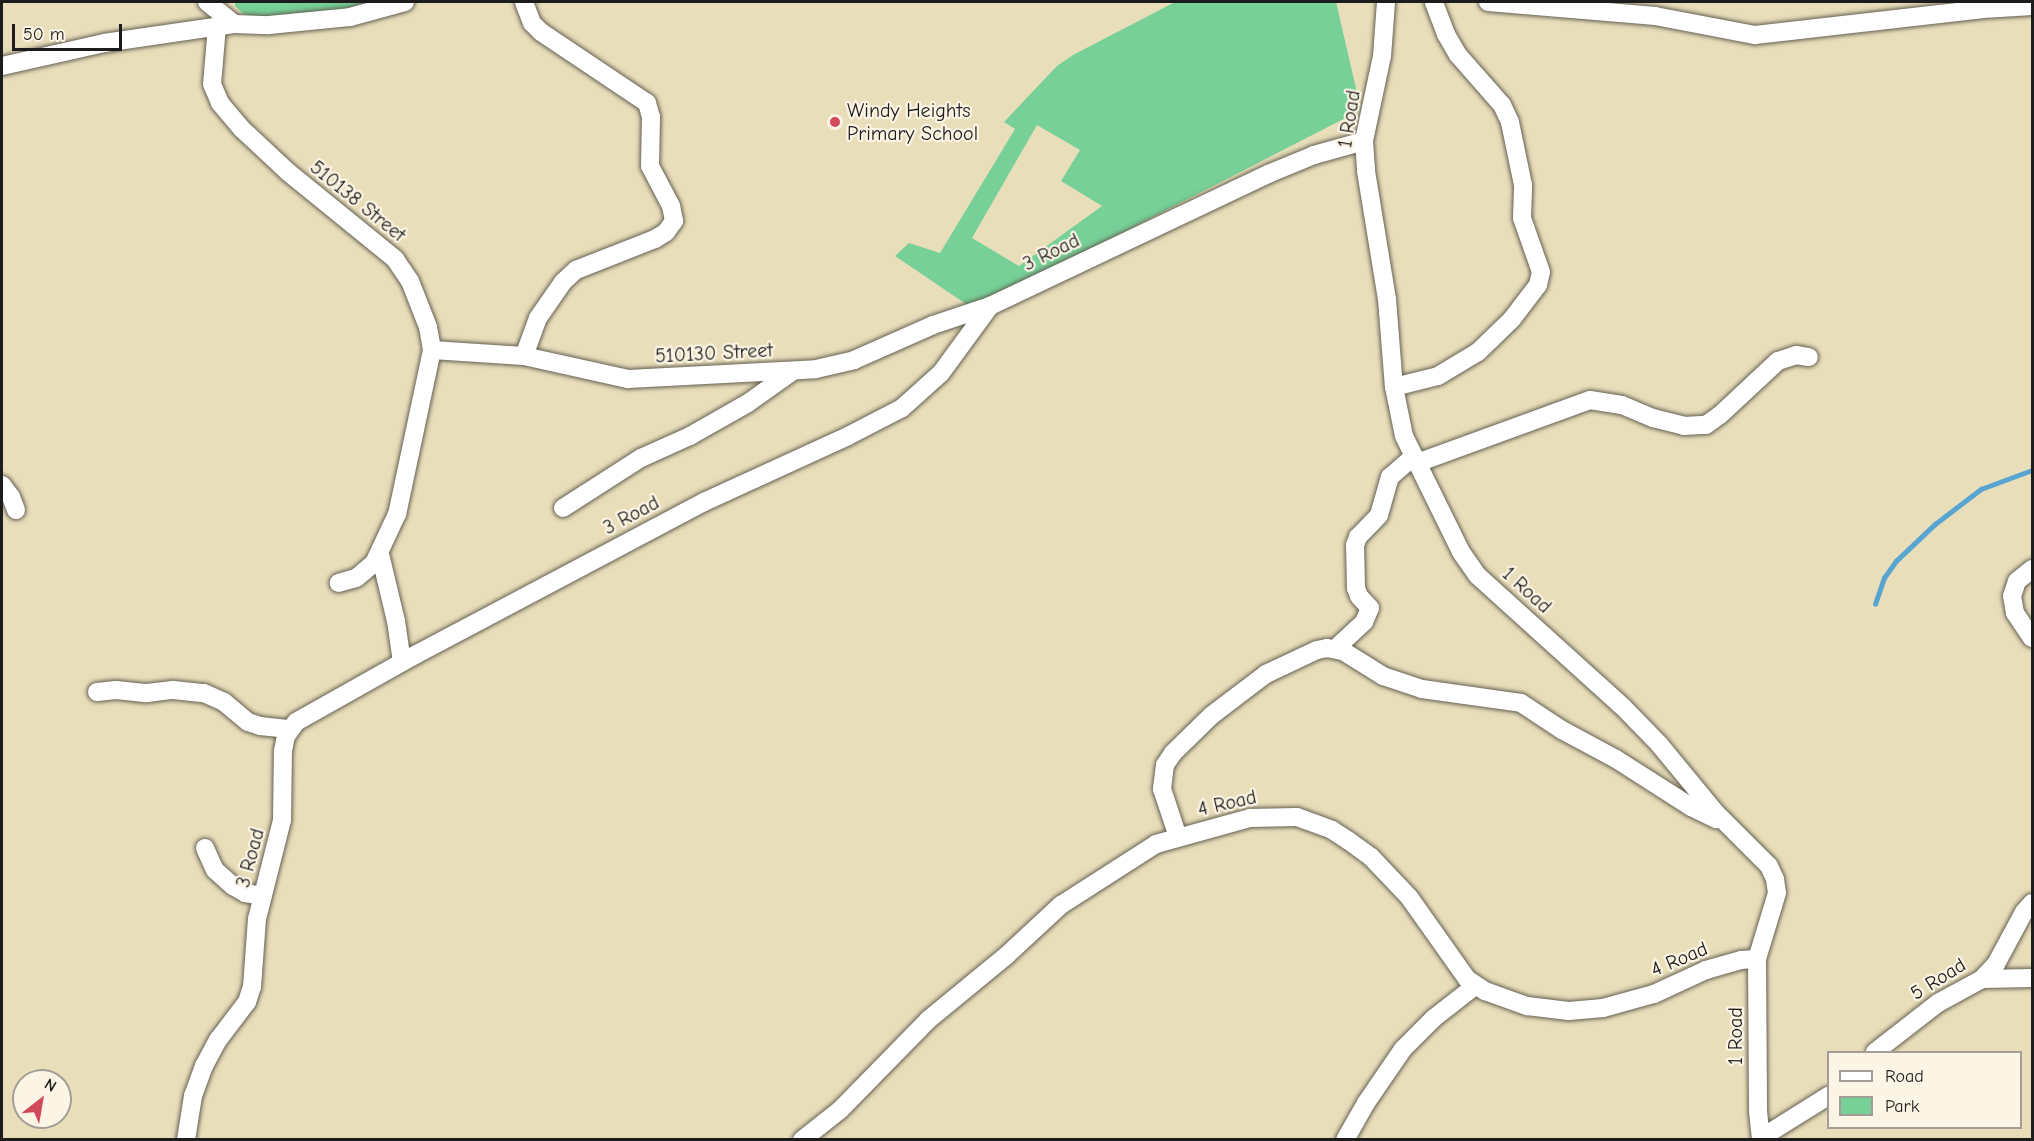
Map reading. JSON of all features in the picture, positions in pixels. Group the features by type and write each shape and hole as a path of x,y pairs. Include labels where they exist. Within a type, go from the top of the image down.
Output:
{"street":[{"path":"207,2 225,25"},
{"path":"2,66 104,43 225,25 316,22 381,10 405,2"},
{"path":"524,2 532,23 541,32 647,103 651,117 650,166 671,206 674,221 666,232 654,239 576,270 563,282 538,318 524,356"},
{"name":"1 Road","path":"1386,2 1382,56 1364,141 1366,171 1387,299 1394,387 1404,436 1461,552 1478,576 1623,706 1728,825 1758,852 1775,879 1777,892 1757,959 1758,1112 1761,1139"},
{"path":"1394,387 1438,376 1478,352 1512,319 1538,285 1541,272 1522,218 1523,185 1510,122 1502,105 1458,55 1446,34 1434,2"},
{"path":"1488,2 1655,16 1755,35 1982,9 2032,6"},
{"name":"510138 Street","path":"225,25 212,84 220,103 242,129 288,172 384,248 395,260 420,301 432,350 404,488 393,526 380,554 366,572 339,583"},
{"name":"3 Road","path":"186,1140 193,1096 204,1066 218,1040 247,1002 252,987 255,935 282,820 283,751 290,729 304,716 704,502 848,436 902,408 941,373 990,306 1268,174 1314,155 1364,141"},
{"name":"510130 Street","path":"432,350 524,356 628,379 794,371 834,366 854,360 933,325 990,306"},
{"path":"1335,649 1364,622 1370,608 1359,596 1356,588 1355,545 1358,537 1379,515 1390,477 1416,459 1590,400 1622,405 1653,418 1684,426 1706,425 1778,361 1796,355 1809,357"},
{"path":"562,508 641,458 690,436 739,408 794,371"},
{"path":"2,484 16,510"},
{"path":"380,554 396,621 402,662"},
{"path":"2032,569 2018,581 2012,596 2015,613 2026,617 2032,638"},
{"path":"1178,837 1162,789 1166,765 1173,753 1212,715 1266,674 1317,650 1335,649 1357,658 1383,676 1422,690 1521,704 1562,730 1616,759 1691,807 1728,825"},
{"path":"97,692 116,690 147,693 173,690 204,693 224,702 248,722 260,726 290,729"},
{"name":"4 Road","path":"802,1140 848,1102 928,1020 1007,955 1061,905 1144,851 1178,837 1250,818 1297,817 1332,830 1371,857 1409,897 1453,962 1475,986 1527,1006 1586,1011 1631,1002 1730,962 1757,959"},
{"path":"205,848 215,870 224,879 245,893 263,896"},
{"name":"5 Road","path":"1878,1051 1938,1003 1982,979 1996,964 2024,912 2032,903"},
{"path":"1982,979 2032,978"},
{"path":"1345,1140 1365,1103 1403,1049 1434,1018 1475,986"},
{"path":"1761,1139 1827,1097"}],"green space":[{"path":"235,2 380,2 338,11 268,17 245,15 235,6"},
{"path":"1175,2 1336,2 1361,110 989,301 966,304 895,256 909,243 940,253 1015,129 1004,122 1057,66 1073,55","holes":["1037,125 1080,150 1061,181 1102,206 1019,266 972,238"]}],"waterway":[{"path":"1875,604 1884,578 1896,561 1935,524 1981,489 2032,470"}],"place":[{"name":"Windy Heights Primary School","path":"835,122"}]}
